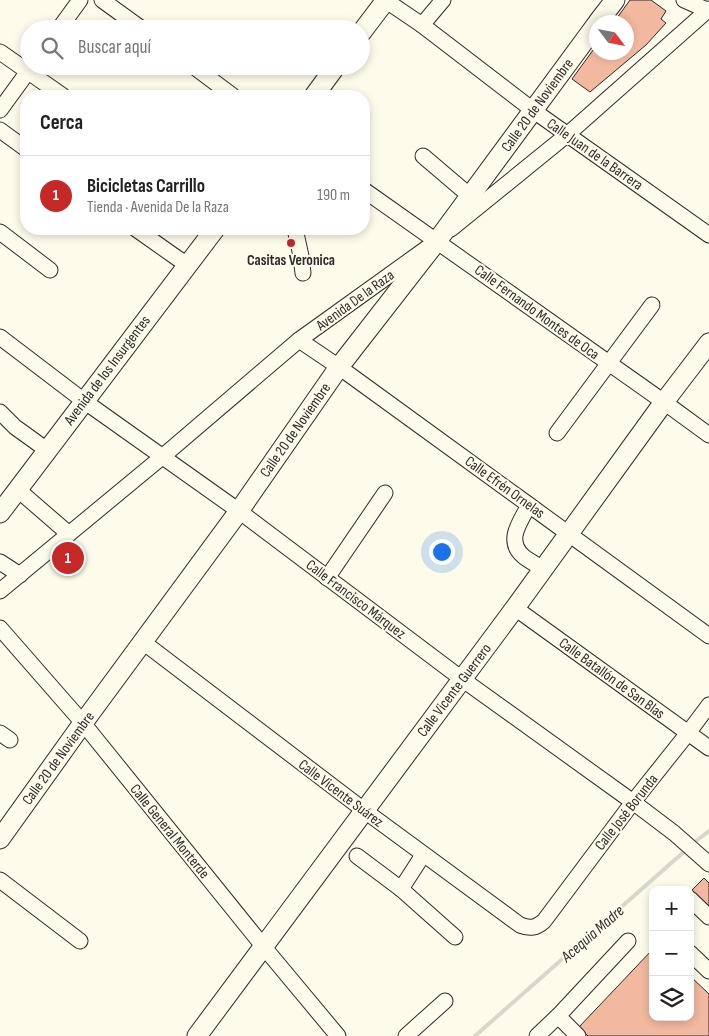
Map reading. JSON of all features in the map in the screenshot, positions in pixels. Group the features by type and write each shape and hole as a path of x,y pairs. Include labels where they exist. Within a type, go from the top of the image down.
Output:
{"main road":[{"path":"370,21 386,0"},
{"name":"Calle 20 de Noviembre","path":"604,15 615,0"},
{"name":"Calle 20 de Noviembre","path":"0,839 82,723 239,511 339,367 437,241 474,201 534,111 589,35"},
{"path":"318,90 329,75"},
{"name":"Avenida de los Insurgentes","path":"0,513 210,235"},
{"name":"Calle Vicente Guerrero","path":"197,1036 516,608 664,402 709,343"}],"street":[{"path":"66,20 80,0"},
{"path":"102,0 130,20"},
{"name":"Calle Juan de la Barrera","path":"386,0 422,25 534,111 709,235"},
{"path":"422,25 443,0"},
{"path":"424,156 474,201 568,134 709,10 684,0"},
{"path":"0,52 20,63"},
{"path":"0,110 26,75"},
{"path":"37,75 56,90"},
{"path":"205,75 225,90"},
{"path":"0,130 20,145"},
{"name":"Calle Fernando Montes de Oca","path":"370,194 709,435"},
{"path":"0,232 50,270"},
{"path":"144,235 188,265"},
{"path":"297,235 302,256 303,273"},
{"name":"Avenida De la Raza","path":"0,591 162,457 299,340 437,241"},
{"path":"558,434 652,305"},
{"name":"Calle Francisco Márquez","path":"0,338 84,401 239,511 462,679 633,802 674,833 705,860"},
{"name":"Calle Efrén Ornelas","path":"299,340 339,367 709,636"},
{"path":"0,412 15,427 47,450"},
{"path":"17,489 69,534"},
{"path":"326,578 385,493"},
{"path":"529,505 515,532 514,543 523,556 544,570"},
{"path":"0,562 20,575"},
{"name":"Calle Batallón de San Blas","path":"516,608 709,748"},
{"name":"Calle General Monterde","path":"0,628 82,723 338,1036"},
{"name":"Calle Vicente Suárez","path":"143,642 423,855 520,925 534,928 544,920"},
{"name":"Calle José Borunda","path":"544,920 709,704"},
{"path":"401,889 423,855"},
{"path":"357,856 401,889 454,937"},
{"path":"0,880 80,941"},
{"path":"694,903 709,917"},
{"path":"537,1036 628,940"},
{"path":"694,957 709,971"},
{"path":"406,1036 445,1001"},
{"path":"558,1016 578,1036"}],"building":[{"path":"630,0 651,0 666,11 661,19 666,23 634,55 634,15 619,15"},
{"path":"589,56 589,60 628,60 590,92 572,79"},
{"path":"704,878 709,883 709,906 694,892 694,888"},
{"path":"649,953 649,1021 694,1021 694,980 709,994 709,1036 588,1036 579,1027"}],"waterway":[{"name":"Acequia Madre","path":"691,845 709,831"},
{"name":"Acequia Madre","path":"475,1036 686,850"}],"place":[{"name":"Casitas Veronica","path":"291,243"},
{"name":"Bicicletas Carrillo","path":"68,558"}]}
